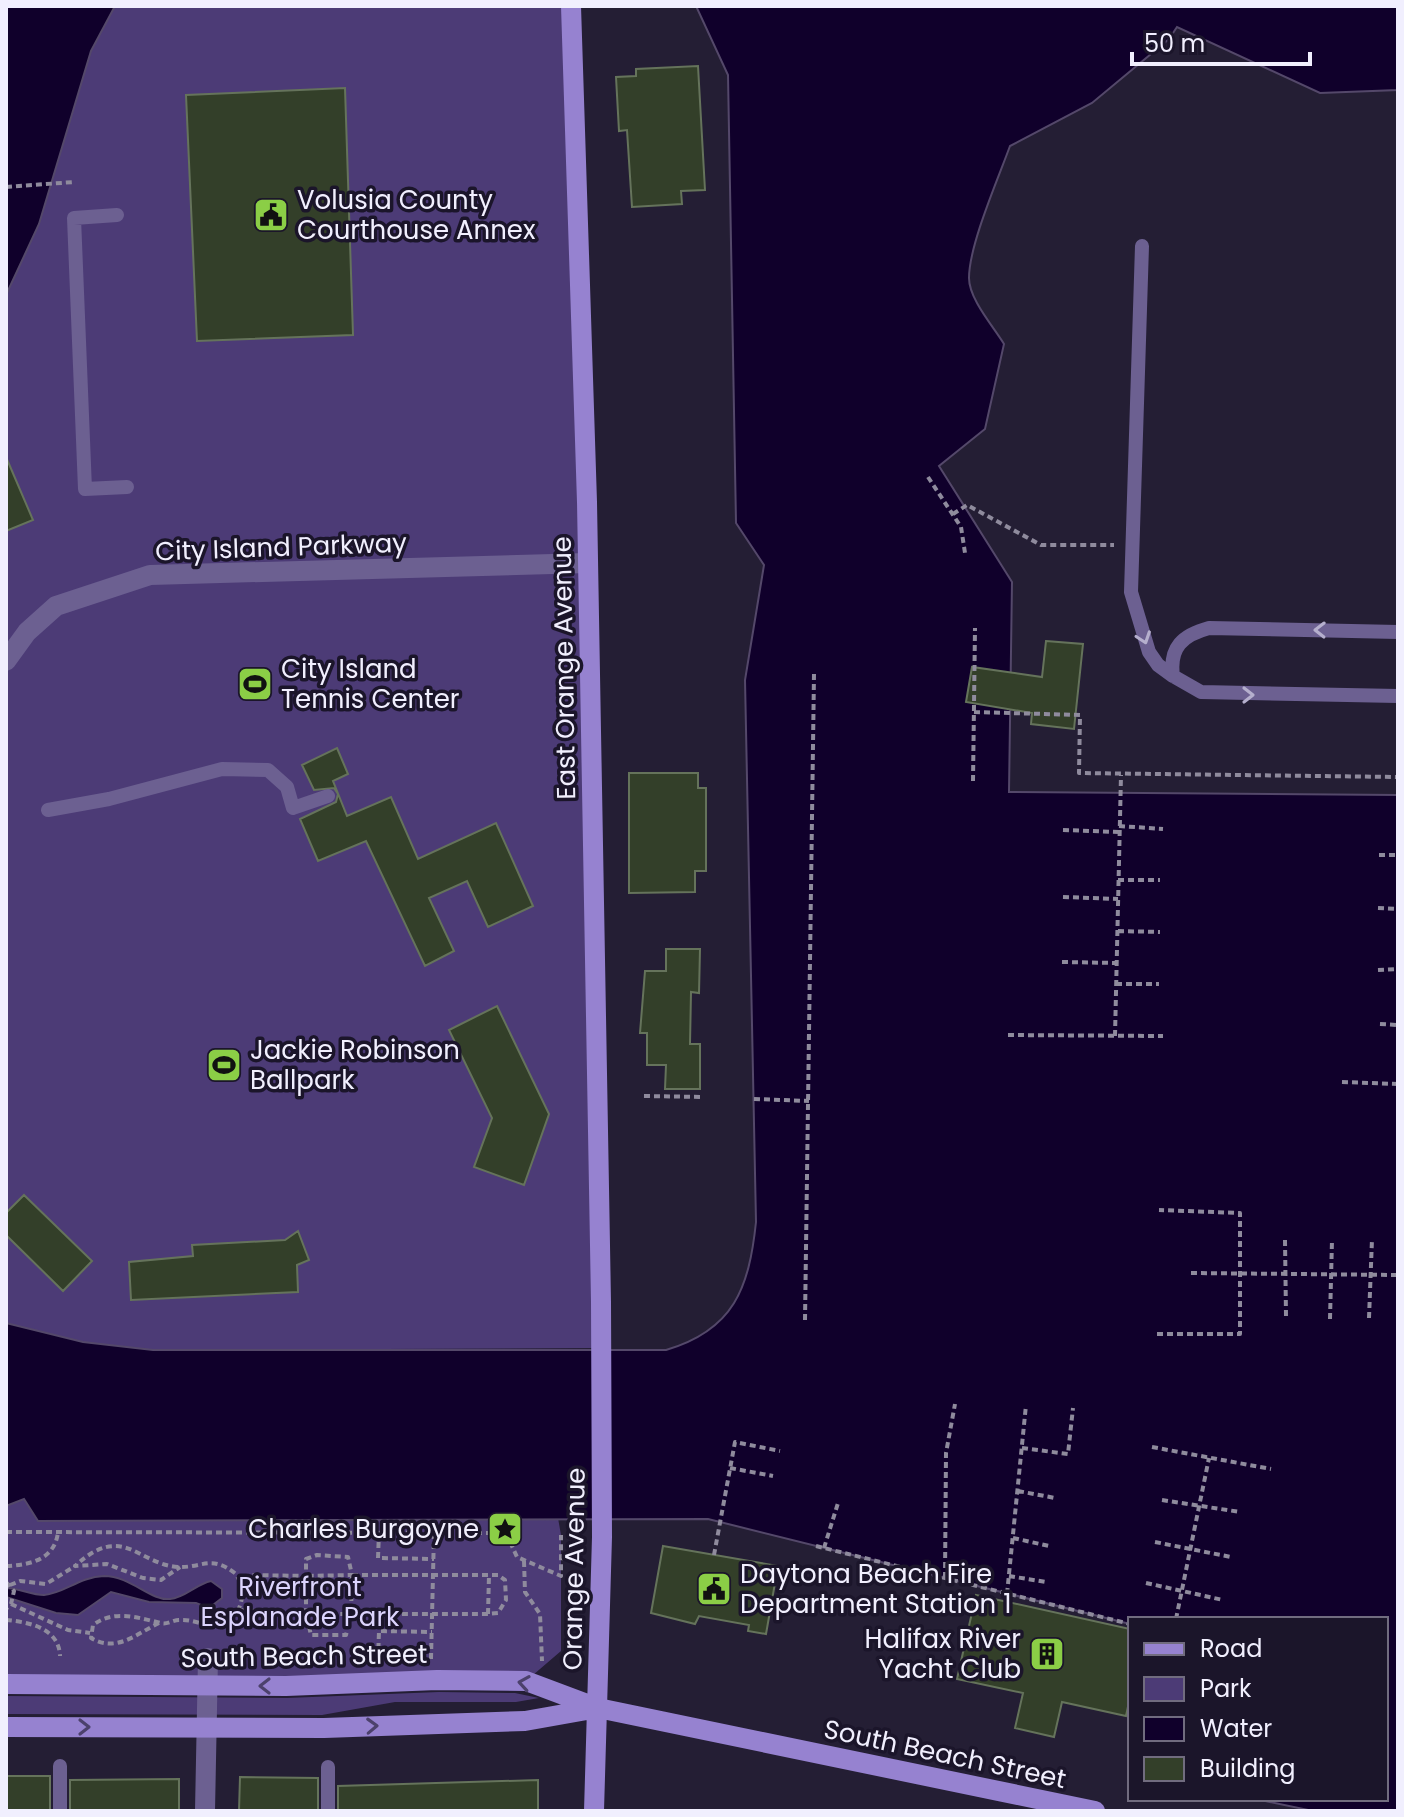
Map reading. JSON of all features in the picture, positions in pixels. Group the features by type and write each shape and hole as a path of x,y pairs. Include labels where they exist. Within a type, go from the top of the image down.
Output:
{"street":[{"name":"East Orange Avenue","path":"571,6 588,563 601,1329"},
{"name":"City Island Parkway","path":"6,661 27,632 56,606 150,575 588,563"},
{"name":"Orange Avenue","path":"594,1811 602,1537 601,1329"},
{"path":"205,1811 208,1658"},
{"name":"South Beach Street","path":"6,1684 526,1681 598,1708 1095,1811"},
{"name":"South Beach Street","path":"6,1727 525,1721 598,1708"}],"lane":[{"path":"117,215 74,218 85,489 127,487"},
{"path":"1142,246 1131,592 1149,652 1158,665 1201,692 1225,695 1398,696"},
{"path":"1173,676 1173,653 1179,643 1187,634 1209,628 1398,632"},
{"path":"48,810 109,799 222,769 268,770 287,787 293,808 328,796"},
{"path":"60,1766 60,1811"},
{"path":"328,1767 328,1811"}],"path":[{"path":"6,187 74,182"},
{"path":"928,477 961,527 965,553"},
{"path":"953,514 967,505 1041,545 1132,545"},
{"path":"973,781 975,628"},
{"path":"805,1320 814,674"},
{"path":"974,712 1080,715 1079,773 1398,777"},
{"path":"1115,1036 1121,775"},
{"path":"1063,830 1163,829"},
{"path":"1379,855 1398,855"},
{"path":"1118,880 1160,880"},
{"path":"1063,897 1118,899"},
{"path":"1378,908 1398,909"},
{"path":"1117,931 1160,932"},
{"path":"1062,962 1116,963"},
{"path":"1378,970 1398,969"},
{"path":"1116,984 1159,984"},
{"path":"1380,1024 1398,1025"},
{"path":"1008,1035 1163,1036"},
{"path":"1342,1082 1398,1084"},
{"path":"644,1096 702,1097"},
{"path":"754,1099 809,1101"},
{"path":"1157,1334 1240,1334 1240,1213 1159,1210"},
{"path":"1369,1318 1372,1239"},
{"path":"1285,1240 1286,1316"},
{"path":"1330,1319 1332,1240"},
{"path":"1191,1273 1398,1275"},
{"path":"945,1578 946,1453 955,1404"},
{"path":"1007,1594 1026,1405"},
{"path":"1022,1448 1068,1454 1073,1408"},
{"path":"714,1555 735,1442 780,1451"},
{"path":"1152,1447 1271,1469"},
{"path":"1176,1617 1209,1458"},
{"path":"730,1468 773,1476"},
{"path":"1018,1491 1055,1498"},
{"path":"1162,1500 1240,1512"},
{"path":"824,1548 838,1503"},
{"path":"6,1532 506,1533 512,1550 524,1561 561,1576 561,1535"},
{"path":"6,1566 41,1559 56,1546 58,1532"},
{"path":"379,1532 378,1558 434,1559"},
{"path":"431,1659 434,1533"},
{"path":"1013,1538 1049,1546"},
{"path":"1155,1542 1231,1557"},
{"path":"6,1609 11,1604 14,1591 8,1584 20,1581 46,1584 97,1552 120,1546 180,1567"},
{"path":"816,1546 1128,1624"},
{"path":"317,1555 348,1557 352,1575 351,1614 346,1635 319,1637 307,1630 306,1576 306,1559 317,1555"},
{"path":"524,1561 525,1592 540,1614 542,1661"},
{"path":"11,1604 68,1630 90,1633 96,1641 120,1644 159,1623 183,1619 215,1626 231,1620 239,1610 243,1589 240,1580 232,1570 217,1563 197,1562 180,1567 161,1580 143,1578 107,1564 75,1566"},
{"path":"239,1610 248,1613 306,1614 488,1614 498,1613 506,1600 505,1580 489,1575 250,1575 240,1580"},
{"path":"488,1614 489,1575"},
{"path":"1009,1576 1046,1582"},
{"path":"1146,1583 1223,1600"},
{"path":"90,1633 93,1625 108,1618 144,1617 159,1623"},
{"path":"6,1620 25,1622 49,1632 56,1640 60,1656"},
{"path":"378,1659 379,1631 432,1632"}],"green space":[{"path":"115,6 564,6 601,1348 153,1350 83,1342 6,1323 6,295 39,224 91,51"},
{"name":"Riverfront Esplanade Park","path":"24,1498 38,1521 558,1518 561,1535 561,1651 526,1681 6,1684 6,1506"},
{"path":"439,1692 515,1693 539,1698 516,1702 395,1702 322,1715 6,1714 6,1696 287,1698"}],"water":[{"path":"6,6 115,6 91,51 39,224 6,295"},
{"path":"696,6 1398,6 1398,90 1320,93 1177,27 1169,39 1092,103 1010,146 979,230 969,278 977,303 1004,344 985,429 939,466 1012,582 1009,792 1398,795 1398,1811 1313,1811 1266,1801 1388,1801 1388,1617 1128,1617 1128,1624 708,1519 38,1521 24,1499 6,1506 6,1323 83,1342 153,1350 666,1350 708,1331 734,1303 749,1267 756,1222 745,680 764,565 736,523 728,75"},
{"path":"104,1576 123,1580 163,1599 181,1596 211,1581 222,1589 222,1598 209,1608 196,1603 149,1602 111,1592 78,1615 56,1613 6,1597 6,1588 44,1595"}],"building":[{"path":"698,66 705,190 681,191 682,204 632,207 627,130 619,131 616,77 636,76 636,69"},
{"name":"Volusia County Courthouse Annex","path":"345,88 353,335 197,341 186,95"},
{"path":"6,457 33,520 6,531"},
{"path":"1046,641 1083,644 1074,729 1031,724 1032,713 966,702 972,667 1042,677"},
{"path":"337,748 348,774 333,781 347,816 391,797 418,859 496,823 533,906 488,927 467,881 429,898 454,951 425,966 366,841 318,861 300,819 336,802 338,794 334,788 314,790 302,765"},
{"path":"629,773 698,773 698,788 706,788 706,871 695,871 695,892 629,893"},
{"path":"666,949 700,949 699,993 691,992 690,1044 700,1044 700,1089 665,1089 666,1065 647,1065 647,1033 640,1033 645,971 666,971"},
{"path":"497,1006 549,1114 524,1185 474,1167 492,1118 449,1030"},
{"path":"24,1195 92,1261 63,1291 6,1235 6,1213"},
{"path":"298,1231 309,1260 297,1265 298,1292 131,1300 129,1262 193,1256 192,1245 285,1240"},
{"name":"Daytona Beach Fire Department Station 1","path":"663,1546 778,1566 766,1634 748,1631 749,1625 699,1616 695,1624 651,1613"},
{"name":"Halifax River Yacht Club","path":"976,1595 1128,1629 1126,1716 1062,1702 1054,1737 1015,1728 1023,1693 957,1679"},
{"path":"6,1776 50,1776 50,1811 6,1811"},
{"path":"240,1777 318,1778 318,1811 239,1811"},
{"path":"179,1779 179,1811 70,1811 70,1780"},
{"path":"538,1780 538,1811 338,1811 338,1786"}],"place":[{"name":"Volusia County Courthouse Annex","path":"271,215"},
{"name":"City Island Tennis Center","path":"255,684"},
{"name":"Jackie Robinson Ballpark","path":"224,1065"},
{"name":"Charles Burgoyne","path":"505,1529"},
{"name":"Daytona Beach Fire Department Station 1","path":"714,1589"},
{"name":"Halifax River Yacht Club","path":"1047,1654"}]}
